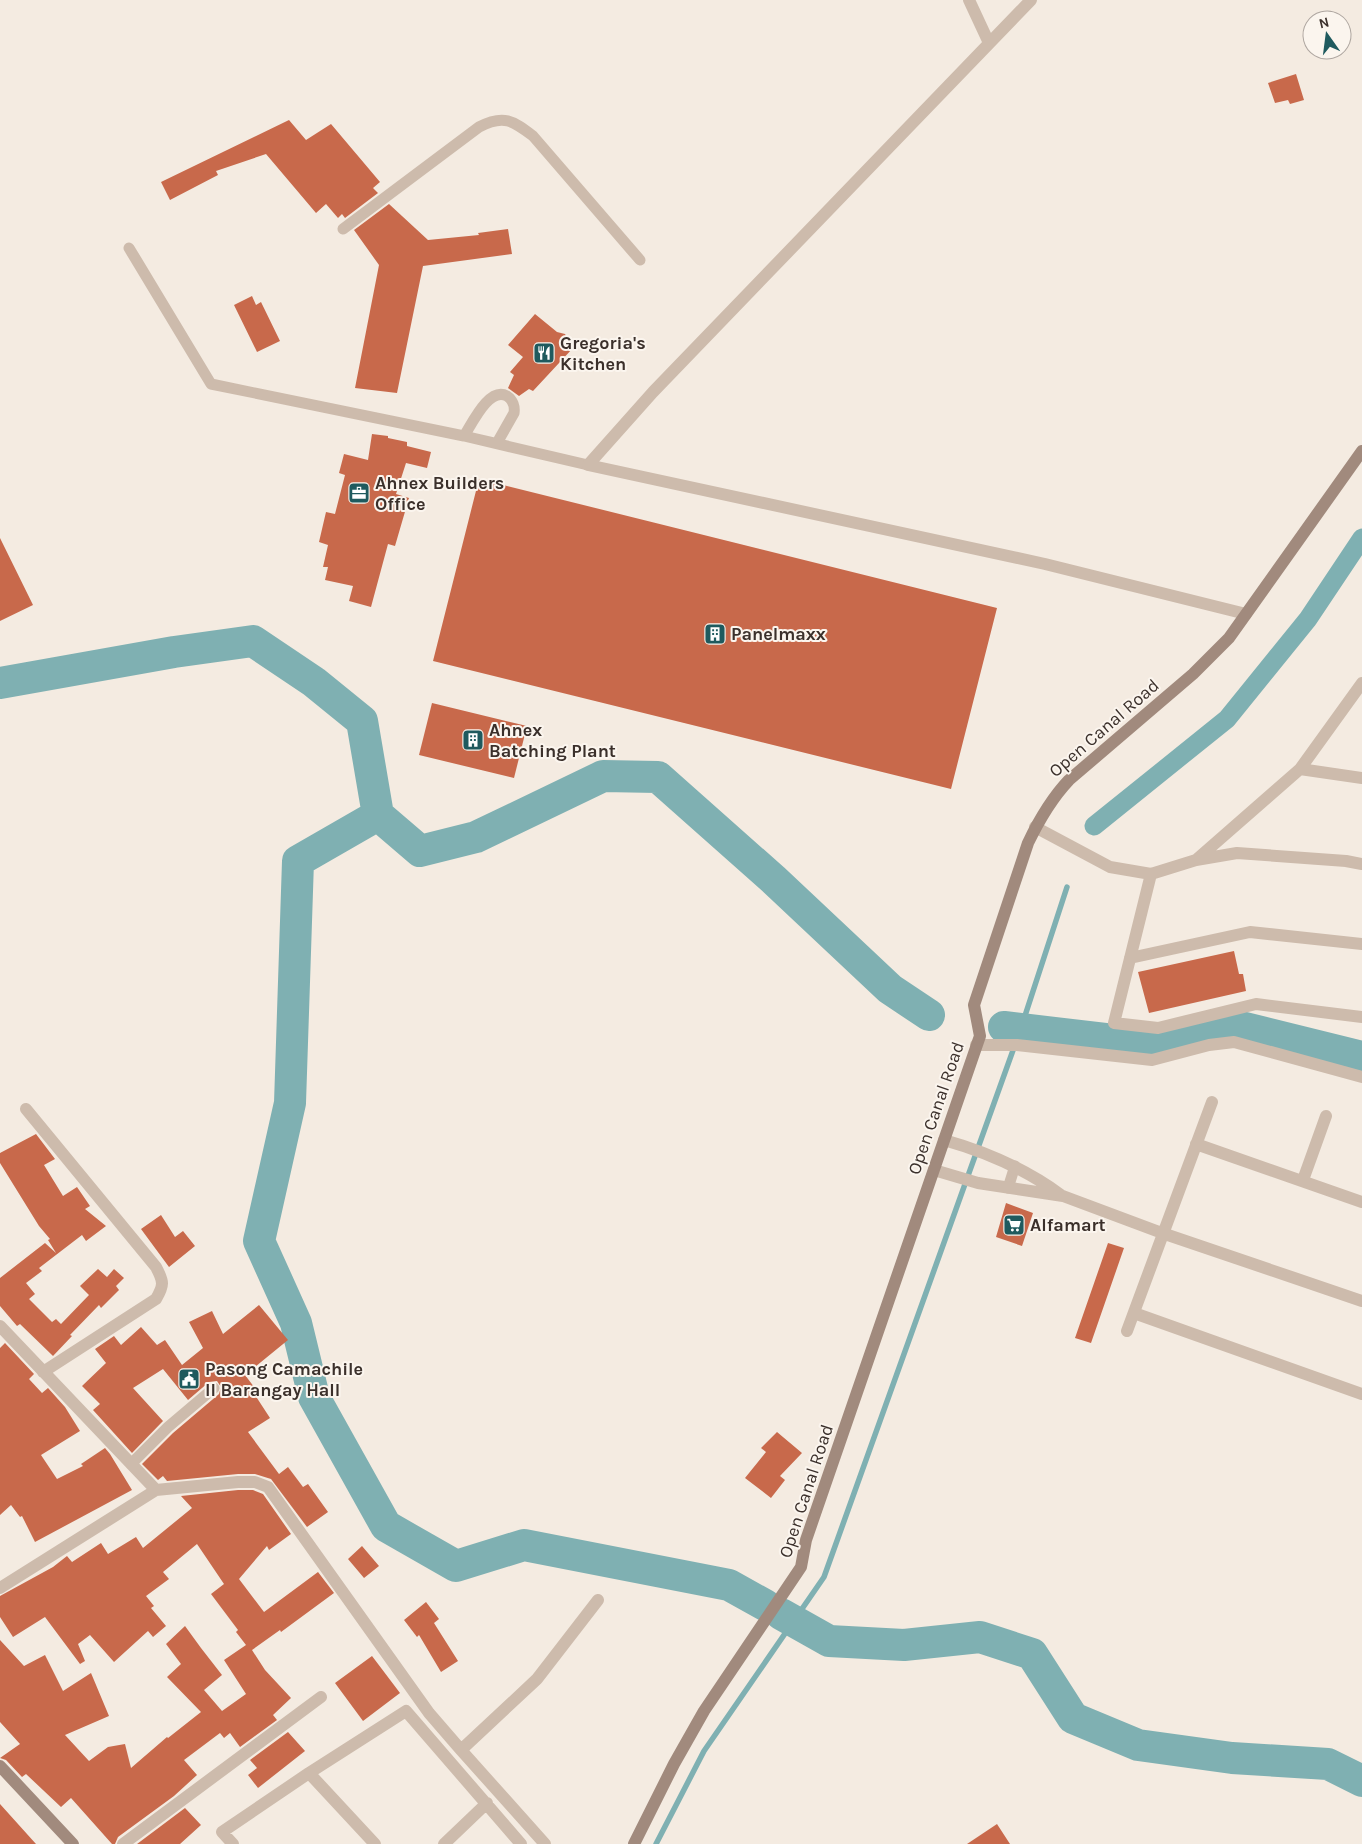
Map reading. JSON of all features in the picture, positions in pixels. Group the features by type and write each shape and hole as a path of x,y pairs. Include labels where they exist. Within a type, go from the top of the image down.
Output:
{"main road":[{"name":"Open Canal Road","path":"634,1844 669,1772 704,1711 801,1567 806,1540 980,1036 974,1005 1028,843 1035,828 1054,796 1086,763 1164,700 1212,656 1228,638 1362,451"},
{"path":"0,1766 73,1844"}],"street":[{"path":"970,0 989,43"},
{"path":"1031,0 660,384 588,464 1045,564 1246,614"},
{"path":"1196,860 1300,769 1362,683"},
{"path":"1300,769 1362,778"},
{"path":"1035,828 1110,867 1150,874 1196,860 1237,854 1346,861 1362,864"},
{"path":"1150,874 1114,1024 1158,1028 1256,1004 1362,1017"},
{"path":"1130,958 1250,932 1362,944"},
{"path":"976,1045 1011,1045 1152,1060 1209,1045 1234,1042 1362,1077"},
{"path":"1127,1331 1212,1102"},
{"path":"26,1109 156,1267 162,1278 163,1288 156,1299 43,1372"},
{"path":"1303,1180 1326,1116"},
{"path":"944,1140 987,1153 1015,1166 1037,1177 1063,1196"},
{"path":"1196,1144 1362,1202"},
{"path":"934,1170 978,1183 1063,1196 1162,1233 1362,1301"},
{"path":"1134,1313 1362,1394"},
{"path":"0,1326 156,1490"},
{"path":"0,1588 156,1490 238,1482 255,1482 268,1487 424,1706 545,1844"},
{"path":"462,1750 537,1679 598,1600"},
{"path":"123,1844 321,1697"},
{"path":"233,1844 222,1832 406,1711 521,1844"},
{"path":"309,1773 375,1844"},
{"path":"444,1844 486,1804"}],"lane":[{"path":"343,229 479,127 491,121 501,120 514,123 533,136 640,260"},
{"path":"128,248 211,384 497,443 588,464"},
{"path":"464,436 489,398 498,394 503,395 511,399 514,413 497,443"},
{"path":"1008,1188 1015,1166"},
{"path":"130,1464 168,1426 214,1388"}],"building":[{"path":"1296,74 1304,100 1290,104 1288,100 1275,103 1268,83"},
{"path":"289,120 306,140 331,124 380,182 373,188 378,193 345,218 342,214 338,218 326,204 316,213 266,154 216,171 218,175 170,200 161,182"},
{"path":"389,204 428,240 479,235 478,233 508,229 512,254 423,266 397,393 355,388 379,265 354,230"},
{"path":"252,296 256,305 261,302 280,341 257,352 234,305"},
{"name":"Gregoria's Kitchen","path":"535,314 557,332 565,334 573,348 533,391 529,389 519,396 508,388 514,375 510,372 523,357 508,345"},
{"path":"372,434 388,436 388,438 407,442 407,446 431,452 427,468 406,463 396,494 409,498 395,546 388,544 371,607 349,601 353,586 325,580 328,567 323,567 328,545 319,542 326,512 335,514 345,475 339,473 344,454 368,460"},
{"name":"Panelmaxx","path":"479,479 997,608 951,789 433,661"},
{"path":"0,538 33,605 0,621"},
{"name":"Ahnex Batching Plant","path":"432,703 527,726 514,778 419,755"},
{"path":"1234,951 1239,974 1243,974 1246,991 1149,1013 1138,972"},
{"path":"36,1134 55,1159 44,1165 63,1196 77,1187 90,1206 85,1209 106,1226 86,1241 82,1235 39,1268 42,1271 26,1283 35,1294 29,1299 52,1322 56,1319 61,1324 89,1295 80,1286 98,1269 107,1277 114,1269 124,1278 116,1286 119,1290 101,1308 99,1305 53,1356 20,1324 17,1326 0,1306 0,1278 45,1243 56,1253 48,1240 50,1239 39,1226 0,1163 0,1153"},
{"name":"Alfamart","path":"1006,1203 1033,1213 1022,1246 996,1237"},
{"path":"161,1215 175,1237 183,1231 195,1246 169,1267 141,1229"},
{"path":"1108,1243 1124,1248 1091,1343 1075,1338"},
{"path":"259,1305 288,1340 245,1375 258,1392 255,1395 270,1418 248,1432 279,1474 288,1467 303,1487 308,1484 328,1512 307,1527 271,1479 255,1474 238,1474 167,1481 163,1476 158,1480 142,1464 173,1433 219,1394 221,1387 217,1381 209,1382 188,1400 163,1369 133,1388 163,1421 132,1453 93,1410 100,1404 82,1386 106,1363 95,1349 114,1336 121,1345 141,1327 157,1345 165,1340 182,1365 203,1348 189,1322 212,1311 223,1334"},
{"path":"5,1343 34,1374 29,1379 42,1393 48,1388 65,1407 80,1431 41,1455 57,1479 83,1466 81,1464 105,1448 132,1490 35,1542 22,1516 20,1517 11,1505 0,1515 0,1348"},
{"path":"777,1432 802,1453 780,1476 785,1480 771,1498 745,1478 766,1452 761,1448"},
{"path":"253,1490 263,1494 291,1534 269,1550 267,1546 239,1579 264,1612 318,1572 334,1593 281,1632 280,1630 252,1650 265,1670 291,1698 273,1715 277,1720 240,1747 230,1733 224,1738 220,1733 184,1760 197,1775 174,1796 118,1837 115,1844 112,1844 71,1798 61,1807 26,1774 22,1777 6,1760 0,1758 20,1744 0,1722 0,1640 24,1666 45,1655 63,1691 91,1673 109,1716 65,1735 89,1761 108,1747 125,1744 131,1768 167,1737 201,1712 167,1677 181,1664 166,1644 185,1626 222,1675 204,1690 222,1711 246,1694 224,1660 246,1645 236,1632 238,1630 211,1594 224,1584 197,1544 163,1572 169,1579 146,1596 154,1606 151,1608 166,1626 153,1637 148,1631 114,1662 90,1635 78,1644 85,1661 80,1664 45,1617 13,1637 0,1617 0,1596 53,1567 67,1556 72,1562 101,1543 108,1554 136,1537 143,1548 192,1508 181,1496"},
{"path":"362,1546 379,1566 364,1578 348,1559"},
{"path":"426,1602 439,1619 434,1623 458,1661 441,1672 419,1635 417,1637 404,1620"},
{"path":"372,1656 400,1693 363,1721 335,1683"},
{"path":"288,1732 305,1751 258,1788 248,1775 257,1768 250,1760"},
{"path":"0,1804 36,1844 0,1844"},
{"path":"185,1808 201,1825 180,1844 137,1844"},
{"path":"997,1824 1010,1844 967,1844"}],"waterway":[{"path":"1094,826 1227,719 1308,619 1362,538"},
{"path":"0,683 174,652 253,641 314,682 362,721 378,815 420,851 476,837 603,776 658,777 773,879 890,989 929,1015"},
{"path":"378,815 298,861 290,1103 259,1241 296,1323 314,1397 386,1526 456,1566 524,1545 729,1585 765,1605"},
{"path":"656,1844 704,1751 824,1577 1021,1028 1067,887"},
{"path":"1004,1027 1148,1044 1237,1026 1362,1057"},
{"path":"781,1614 829,1641 904,1645 980,1637 1032,1654 1073,1718 1138,1745 1232,1758 1328,1764 1362,1781"}],"place":[{"name":"Gregoria's Kitchen","path":"544,353"},
{"name":"Ahnex Builders Office","path":"359,493"},
{"name":"Panelmaxx","path":"715,634"},
{"name":"Ahnex Batching Plant","path":"473,740"},
{"name":"Alfamart","path":"1014,1225"},
{"name":"Pasong Camachile II Barangay Hall","path":"189,1379"}]}
